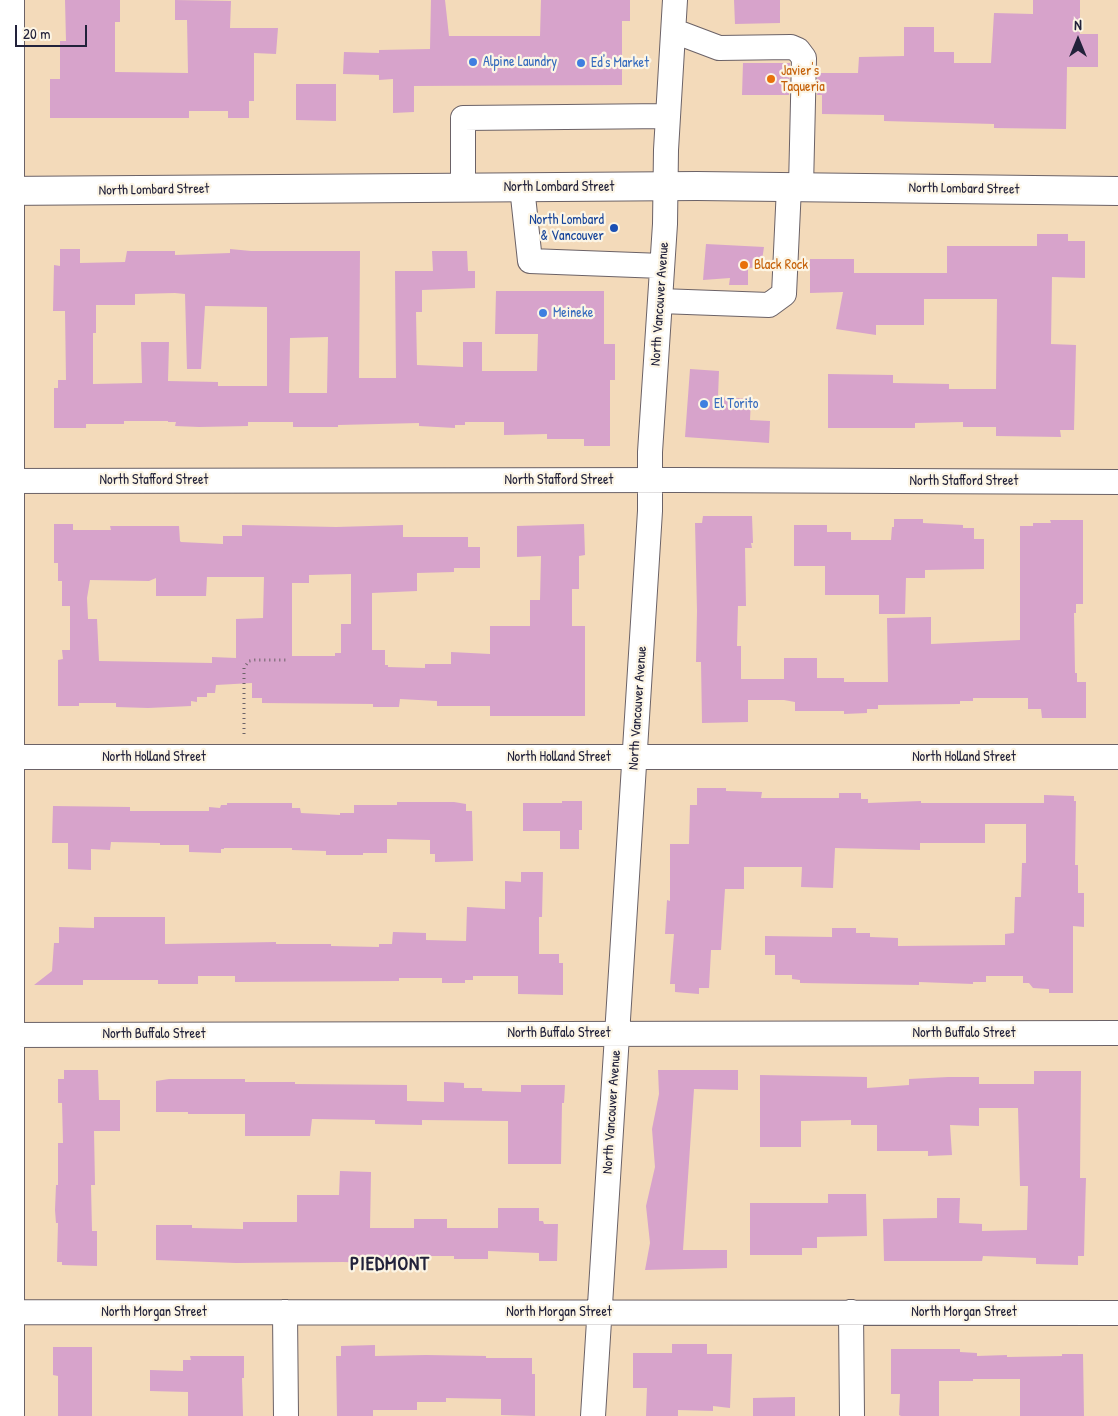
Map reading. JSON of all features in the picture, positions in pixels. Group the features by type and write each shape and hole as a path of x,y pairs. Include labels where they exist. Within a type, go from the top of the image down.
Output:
{"main road":[{"name":"North Lombard Street","path":"6,191 666,187 1118,191"}],"street":[{"path":"12,0 6,191 6,1312 12,1416"},
{"name":"North Vancouver Avenue","path":"593,1416 650,510 650,452 662,266 675,0"},
{"path":"660,301 769,305 784,294 795,187 804,58 798,50 791,47 720,48 674,31"},
{"path":"462,188 462,118 668,116"},
{"path":"522,188 530,261 662,266"},
{"name":"North Stafford Street","path":"6,481 650,480 1118,482"},
{"name":"North Holland Street","path":"6,757 1118,757"},
{"name":"North Buffalo Street","path":"6,1035 1118,1033"},
{"name":"North Morgan Street","path":"6,1312 1118,1312"},
{"path":"285,1312 286,1416"},
{"path":"851,1312 852,1416"}],"path":[{"path":"245,757 244,668 249,661 289,660"}],"building":[{"path":"65,0 120,0 120,22 115,22 115,72 188,73 187,20 175,20 175,0 231,1 230,28 278,28 276,54 254,53 254,101 249,101 249,118 228,118 228,111 189,111 189,118 50,118 50,79 60,79 60,41 66,41"},
{"path":"431,0 445,0 449,36 540,36 541,0 630,0 630,21 622,21 622,85 414,86 414,112 393,113 393,79 379,80 379,75 343,74 344,52 379,53 379,50 430,49"},
{"path":"734,0 780,0 780,23 735,24"},
{"path":"1033,0 1080,0 1080,34 1098,34 1098,67 1067,67 1066,129 994,128 994,124 884,121 884,115 822,114 822,95 817,95 817,73 858,73 859,57 904,56 904,27 934,27 934,52 954,52 954,63 991,63 994,13 1033,14"},
{"path":"743,63 790,63 789,95 742,95"},
{"path":"296,84 336,84 336,121 296,120"},
{"path":"1037,234 1068,234 1068,241 1085,241 1085,278 1052,277 1051,344 1076,345 1074,430 1060,430 1061,437 996,436 996,427 963,427 963,422 915,423 915,428 828,428 828,374 893,375 893,383 949,384 949,389 996,389 997,299 924,299 924,325 876,325 876,335 836,329 843,292 810,293 810,259 854,259 854,273 947,273 947,246 1037,246"},
{"name":"Black Rock","path":"706,244 764,247 761,267 748,268 748,285 729,285 730,278 703,280"},
{"path":"60,249 80,249 80,263 125,262 127,251 175,251 175,255 230,253 230,249 251,251 360,251 359,378 396,378 395,271 433,271 432,251 467,251 468,271 475,271 475,288 422,290 422,312 416,312 417,365 463,367 463,342 482,342 482,371 537,371 538,334 495,334 496,291 604,291 604,344 615,344 615,380 610,380 610,446 584,446 584,439 547,439 547,434 504,435 504,422 465,422 465,425 455,425 455,428 419,426 419,423 293,427 293,422 248,422 248,426 199,427 175,426 176,422 168,421 124,421 124,424 86,424 86,428 54,428 54,388 58,388 58,380 66,380 65,311 53,311 54,265 60,266","holes":["135,294 185,294 187,369 201,369 205,306 267,307 267,386 218,386 218,382 168,381 169,342 141,342 142,383 93,384 93,333 96,333 96,305 135,305","328,337 327,393 289,393 290,338"]},
{"path":"690,369 719,371 718,397 751,399 750,420 770,421 769,443 685,437"},
{"path":"703,516 752,516 752,548 745,548 746,606 738,606 737,646 741,646 741,679 784,679 784,658 817,658 817,678 844,678 844,682 888,682 887,618 931,617 931,644 1020,640 1020,526 1033,526 1033,523 1051,523 1050,520 1083,520 1083,604 1076,604 1076,613 1074,613 1075,673 1077,673 1077,682 1086,682 1086,718 1042,718 1041,709 1028,709 1028,698 973,698 973,701 960,701 960,704 878,705 878,709 867,709 867,713 844,714 844,711 795,711 795,702 784,700 748,700 748,722 702,723 701,662 696,662 695,523 702,523"},
{"path":"894,519 923,519 923,523 963,525 963,528 974,528 974,539 984,539 984,569 925,570 925,578 906,578 905,614 879,614 879,595 825,595 825,566 794,566 794,525 827,525 827,532 851,532 851,540 891,540"},
{"path":"54,524 73,524 73,530 111,530 110,526 179,526 181,542 223,544 223,536 242,536 242,525 336,527 403,525 403,537 468,537 468,547 480,547 480,568 454,568 454,572 417,573 417,591 372,593 372,650 385,650 385,665 388,665 388,667 425,668 425,664 451,664 451,652 490,654 490,626 530,626 530,600 540,600 541,556 517,557 517,526 584,524 585,555 579,556 579,589 572,589 572,626 585,626 585,716 490,716 490,706 437,706 437,701 400,699 399,707 373,707 373,704 262,703 262,698 252,698 252,683 216,685 215,693 207,693 207,697 197,697 197,702 191,701 191,706 148,708 116,707 116,703 79,703 79,706 58,706 58,660 63,659 62,650 70,650 70,606 62,606 62,581 58,581 58,563 54,563","holes":["351,574 351,624 341,624 341,653 335,653 335,656 292,656 292,583 309,583 309,575","207,577 264,577 263,618 236,619 236,658 212,657 212,663 99,661 97,619 88,619 87,598 90,580 149,581 156,578 156,596 206,596"]},
{"path":"697,788 726,788 726,791 762,792 761,798 839,798 839,793 861,793 861,799 868,799 868,803 921,801 921,803 1044,803 1044,795 1074,796 1074,801 1076,801 1075,865 1078,865 1078,893 1084,893 1084,927 1073,926 1073,993 1049,993 1049,989 1033,988 1029,983 1023,983 1023,976 986,976 986,982 973,982 973,984 919,982 919,985 800,983 800,980 792,979 792,975 775,975 775,955 765,955 765,936 832,937 832,928 856,928 856,933 870,933 870,937 898,938 898,946 1005,945 1005,934 1014,933 1015,897 1021,897 1022,863 1026,863 1026,824 985,824 985,843 920,843 920,850 835,848 833,888 801,887 802,867 744,867 744,889 725,889 721,950 711,950 709,988 699,988 699,994 675,992 675,984 670,984 674,934 665,934 667,900 670,901 670,844 689,844 690,805 697,805"},
{"path":"562,801 582,801 582,830 579,830 579,849 560,849 560,831 523,831 523,803 562,803"},
{"path":"397,802 454,802 466,804 466,811 472,811 473,861 435,862 435,854 430,854 430,840 387,839 387,853 363,853 363,855 326,855 326,851 292,850 292,848 224,848 221,849 221,853 189,852 189,845 111,842 110,850 91,849 91,870 68,869 68,843 52,843 53,806 130,807 130,811 209,811 209,807 220,808 221,805 227,805 227,803 292,803 292,808 300,808 301,813 340,815 340,813 354,813 354,805 397,805"},
{"path":"521,872 543,872 542,917 539,917 539,954 559,954 559,963 563,963 563,995 518,994 518,976 473,976 473,980 465,980 465,983 442,983 442,978 399,978 399,981 235,982 235,976 198,976 198,984 158,984 158,980 83,980 83,985 34,985 52,971 54,943 59,943 59,927 94,928 94,917 165,917 165,944 276,942 276,944 331,944 331,946 379,947 379,944 392,944 393,932 426,933 426,940 466,941 467,907 505,909 505,881 521,882"},
{"path":"64,1070 98,1070 99,1100 120,1100 120,1131 94,1131 95,1185 91,1185 92,1231 97,1231 97,1266 62,1265 62,1262 57,1262 58,1223 56,1223 55,1210 56,1185 58,1185 58,1143 63,1143 62,1103 58,1103 58,1079 64,1079"},
{"path":"658,1070 738,1070 738,1090 694,1089 683,1250 727,1250 727,1268 645,1270 650,1243 646,1206 655,1167 652,1129 659,1094"},
{"path":"1034,1071 1081,1071 1080,1178 1086,1178 1084,1256 1078,1256 1078,1265 1036,1264 1036,1258 983,1256 982,1261 884,1261 883,1219 937,1218 937,1198 960,1198 959,1223 982,1224 982,1231 1027,1230 1028,1186 1020,1186 1018,1108 979,1108 979,1126 950,1125 952,1155 928,1156 928,1151 877,1151 877,1125 851,1125 851,1120 801,1121 801,1147 760,1147 760,1075 867,1077 867,1088 909,1085 909,1079 948,1077 979,1077 979,1084 1034,1084"},
{"path":"169,1079 245,1079 245,1082 295,1082 295,1084 407,1085 407,1101 444,1102 444,1082 464,1083 464,1088 482,1088 482,1091 521,1092 521,1085 565,1085 564,1103 562,1103 561,1164 508,1164 508,1121 422,1120 422,1125 375,1124 375,1120 312,1119 310,1136 245,1136 245,1114 156,1112 156,1081"},
{"path":"340,1171 371,1172 370,1228 414,1228 414,1219 447,1219 447,1228 498,1228 498,1208 539,1208 539,1221 543,1221 544,1224 558,1224 557,1261 539,1261 539,1253 488,1251 488,1259 454,1259 454,1256 413,1256 413,1261 402,1261 402,1264 343,1262 236,1263 156,1260 156,1225 192,1225 192,1228 243,1229 243,1222 297,1222 297,1195 339,1195"},
{"path":"828,1194 866,1194 867,1236 817,1237 817,1248 802,1248 802,1255 750,1255 750,1203 828,1203"},
{"path":"672,1344 707,1344 707,1354 732,1354 730,1408 713,1406 713,1411 678,1410 678,1416 646,1416 647,1388 633,1388 633,1353 672,1353"},
{"path":"375,1345 375,1356 426,1355 532,1358 532,1374 535,1374 535,1416 501,1415 501,1399 446,1398 446,1402 417,1402 417,1410 373,1410 373,1416 337,1416 336,1356 341,1356 341,1346"},
{"path":"53,1347 92,1347 92,1416 58,1416 58,1376 53,1375"},
{"path":"891,1349 960,1349 960,1352 977,1353 977,1356 1007,1355 1007,1357 1083,1354 1084,1416 1020,1416 1020,1379 973,1379 973,1381 939,1381 939,1416 901,1416 899,1415 900,1394 891,1394"},
{"path":"190,1356 244,1356 244,1378 242,1378 243,1416 188,1416 188,1392 150,1391 150,1370 183,1371 183,1360 191,1360"},
{"path":"795,1397 795,1416 753,1416 753,1398"}],"place":[{"name":"Alpine Laundry","path":"473,62"},
{"name":"Ed's Market","path":"581,63"},
{"name":"Javier's Taqueria","path":"771,79"},
{"name":"North Lombard & Vancouver","path":"614,228"},
{"name":"Black Rock","path":"744,265"},
{"name":"Meineke","path":"543,313"},
{"name":"El Torito","path":"704,404"}],"district":[{"name":"PIEDMONT","path":"390,1265"}]}
